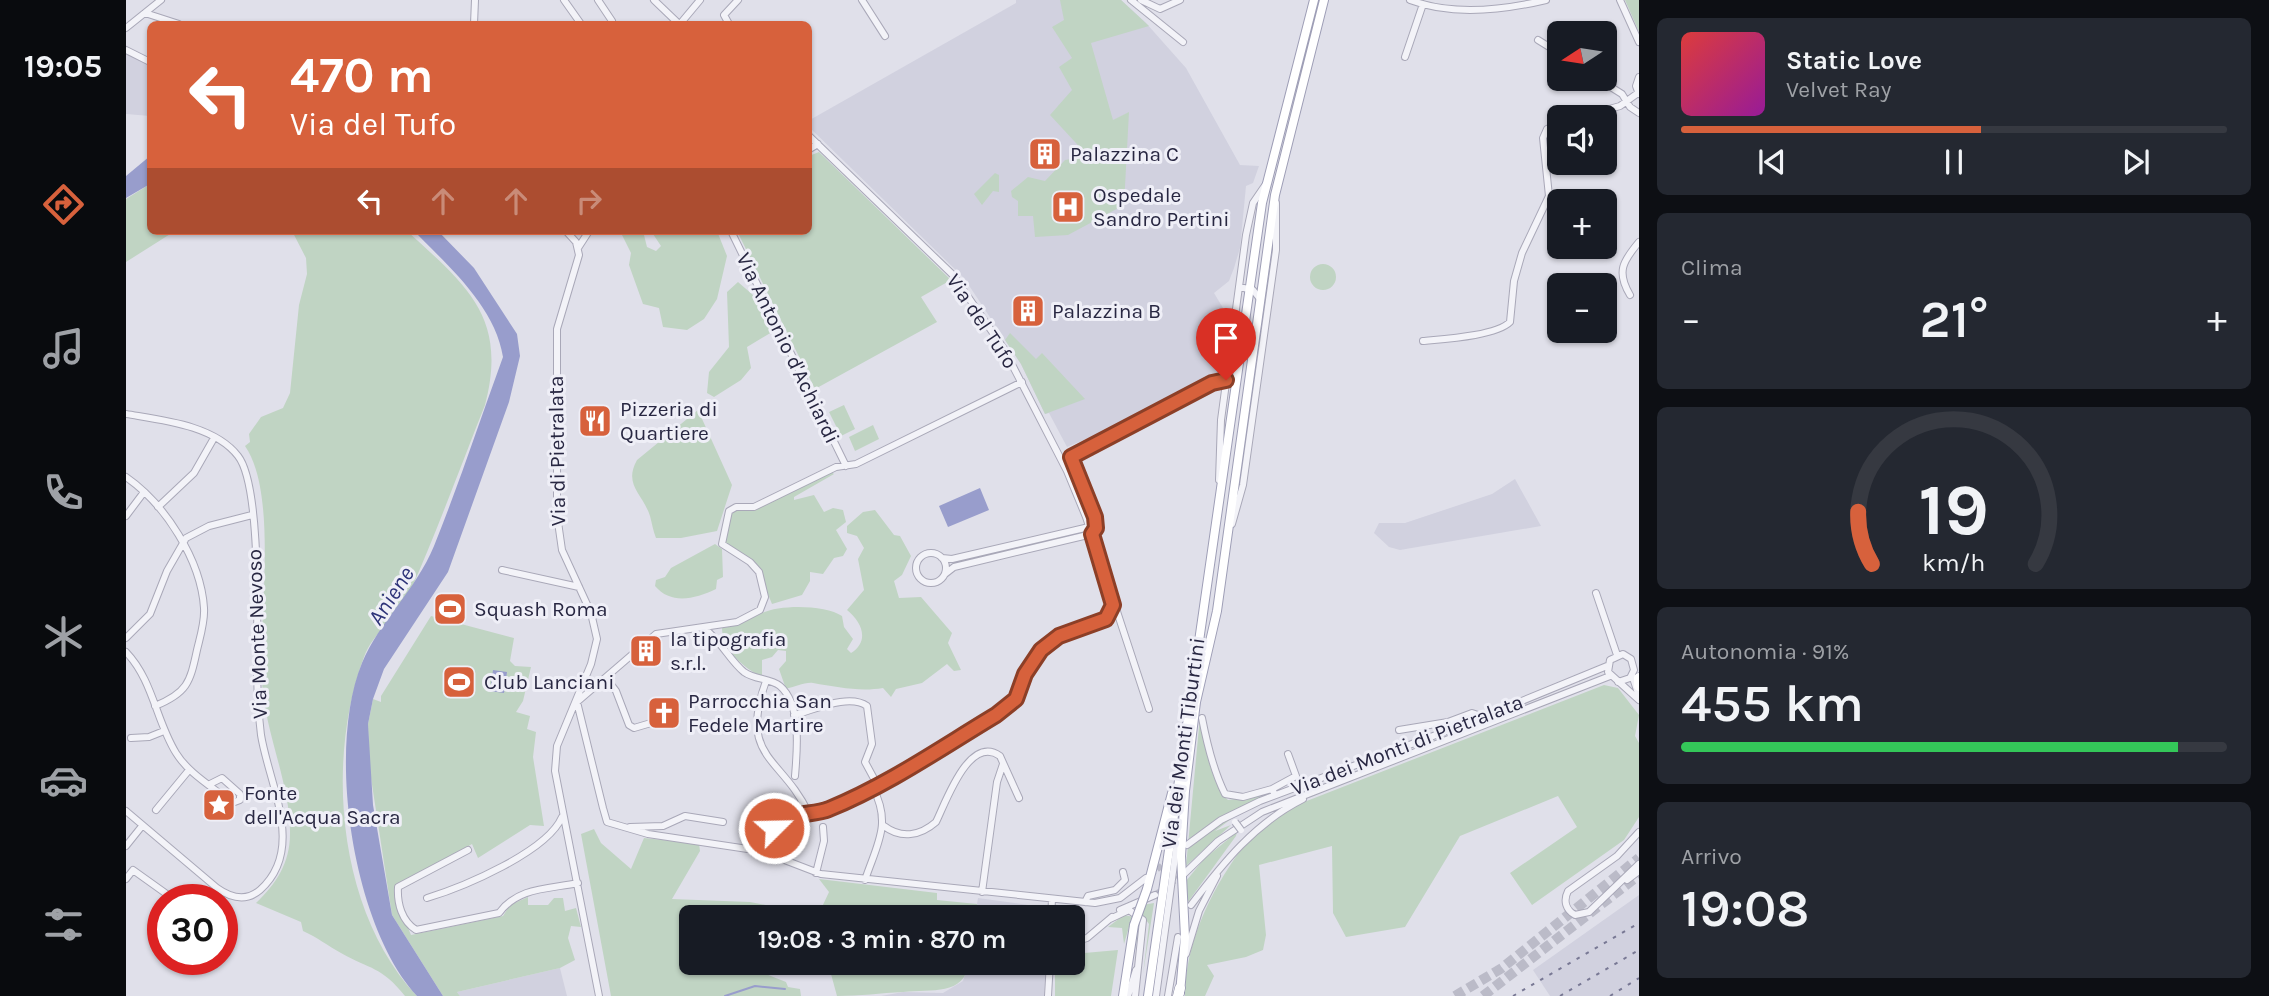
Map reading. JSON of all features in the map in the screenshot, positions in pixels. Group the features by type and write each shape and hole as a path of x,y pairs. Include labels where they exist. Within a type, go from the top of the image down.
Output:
{"highway":[{"path":"1636,677 1639,686"}],"main road":[{"name":"Via dei Monti Tiburtini","path":"1148,996 1266,184 1314,0"},
{"name":"Via dei Monti Tiburtini","path":"1185,791 1196,702 1215,621 1275,195 1324,0"},
{"path":"1126,996 1134,925 1147,889 1182,750"},
{"path":"1179,993 1185,959 1181,867 1185,791"}],"street":[{"path":"126,28 161,0"},
{"path":"474,21 475,0"},
{"path":"564,0 579,21"},
{"path":"598,0 612,21"},
{"path":"654,0 677,21"},
{"path":"682,21 699,0"},
{"path":"727,21 724,15 738,0"},
{"path":"862,0 885,36"},
{"path":"1131,0 1183,42"},
{"path":"1141,0 1160,9 1177,1"},
{"path":"1410,0 1423,4 1492,9 1546,0"},
{"path":"1620,0 1639,43"},
{"path":"1405,57 1423,4"},
{"path":"145,13 170,21"},
{"path":"1538,40 1547,46"},
{"path":"126,50 147,60"},
{"path":"1617,106 1639,94 1639,77"},
{"path":"1614,91 1639,113"},
{"path":"1423,341 1505,327 1511,319 1511,297 1522,253 1549,199 1543,138 1547,131"},
{"name":"Via del Tufo","path":"812,139 960,283 1004,349 1062,461 1092,534 1149,709"},
{"path":"812,148 818,144"},
{"name":"Via dei Monti Tiburtini","path":"1220,490 1218,446 1250,214 1257,194 1266,184"},
{"name":"Via dei Monti Tiburtini","path":"1227,536 1243,485 1276,250 1275,195"},
{"path":"570,235 578,248"},
{"path":"578,248 586,235"},
{"name":"Via Antonio d'Achiardi","path":"733,235 846,466"},
{"path":"1630,295 1621,279 1621,270 1639,242"},
{"name":"Via di Pietralata","path":"578,248 579,260 558,319 556,402 559,541 593,618 597,641 577,702 556,751 555,777 599,996"},
{"path":"1239,288 1249,289 1260,299"},
{"path":"1062,461 1212,383 1226,380"},
{"path":"1022,382 856,464 834,468 754,507 729,511 722,544 757,569 765,600 757,613 744,620 656,634 577,702 606,818 611,825 767,852 816,873 1052,900 1115,900 1146,878"},
{"name":"Via Monte Nevoso","path":"126,414 183,425 215,438 235,452 243,464 248,480 252,515 259,717 276,788 283,842 276,872 262,888 247,897 226,893 142,826"},
{"path":"158,507 194,473 215,438"},
{"name":"Via del Tufo","path":"1071,457 1095,517 1096,528 1092,534"},
{"path":"126,477 158,507 183,544 202,597 202,627 185,688 178,695 155,706"},
{"path":"126,516 144,492"},
{"path":"126,638 151,612 167,571 189,535 203,528 252,515"},
{"path":"1089,527 1041,538 993,554 954,567 938,582 928,583 919,577 916,570 923,555 933,553 942,558 953,559 993,554 1043,546 1092,534"},
{"path":"1041,538 1043,546"},
{"path":"942,558 945,574"},
{"path":"502,570 579,587"},
{"path":"1596,593 1617,655"},
{"path":"767,852 778,822 829,810 875,787 1013,702 1025,674 1041,650 1059,636 1106,619 1113,605"},
{"path":"704,628 724,645 743,671 780,687 794,715 798,739 795,776"},
{"path":"126,652 144,675 164,731 189,770 232,803 240,800 240,794 222,778 210,784"},
{"path":"1617,655 1607,666 1610,676 1639,698"},
{"path":"1617,655 1631,659 1639,698"},
{"name":"Via dei Monti di Pietralata","path":"1187,845 1230,815 1274,792 1484,717 1607,666"},
{"name":"Via dei Monti di Pietralata","path":"1184,874 1218,841 1249,819 1610,676"},
{"path":"1618,681 1636,677"},
{"path":"606,678 616,691 629,725 634,728 651,723"},
{"path":"766,681 757,710 759,740 766,759 799,793 808,814"},
{"path":"794,715 846,701 862,702 867,706 872,744 865,762 882,807 884,826 865,880"},
{"path":"1399,730 1448,722 1472,713 1484,717"},
{"path":"1202,718 1210,758 1216,766 1225,794 1243,797 1274,792 1296,776 1288,754"},
{"path":"131,738 149,737 164,731"},
{"path":"884,826 903,835 928,829 936,822 965,765 978,755 988,752 1000,756 1019,798"},
{"path":"982,892 997,782 1003,764"},
{"path":"156,810 189,770"},
{"name":"Via dei Monti di Pietralata","path":"1229,857 1275,815 1324,788"},
{"name":"Via dei Monti Tiburtini","path":"1156,996 1185,791"},
{"path":"126,811 142,826 126,846"},
{"path":"427,898 483,876 547,839 563,816"},
{"path":"621,828 663,826 685,816 723,822"},
{"name":"Via dei Monti di Pietralata","path":"1210,828 1234,822 1241,830 1229,857"},
{"path":"816,873 824,841 823,827"},
{"path":"1639,832 1623,851 1568,891 1566,906 1574,914 1585,915 1622,883 1639,864"},
{"path":"468,850 398,887 400,909 406,924 416,930 499,912 506,902 538,888 578,883"},
{"path":"1191,905 1229,857"},
{"path":"1185,959 1199,911 1229,857"},
{"path":"126,879 133,870 153,884"},
{"path":"1085,902 1088,896 1115,890 1125,880 1123,872"},
{"path":"1622,883 1639,872"},
{"path":"1085,939 1126,906 1155,895"},
{"path":"1052,900 1052,905"},
{"path":"1110,919 1128,910 1140,916 1144,926 1135,996"},
{"path":"1168,996 1178,937"},
{"path":"1126,996 1141,952"},
{"path":"1048,996 1049,975"}],"shaded area":[{"name":"Ospedale Sandro Pertini","path":"1016,0 1121,0 1146,23 1186,68 1240,165 1259,166 1253,183 1246,186 1240,248 1234,268 1229,281 1214,293 1229,318 1222,371 1110,429 1067,447 1049,413 1045,414 1021,364 964,278 812,130 812,119 1016,3"},
{"path":"126,52 147,63 147,116 126,114"},
{"path":"1515,479 1541,526 1400,550 1389,547 1374,533 1379,523 1405,523 1492,494"},
{"path":"1639,895 1639,996 1550,996 1533,970"},
{"path":"978,898 1028,905 977,905"},
{"path":"560,968 567,996 460,996 457,992"},
{"path":"965,975 1045,975 1044,996 881,996 903,992 943,993 963,981"}],"green space":[{"path":"1060,0 1121,0 1149,26 1091,43 1113,120 1129,112 1124,205 1068,235 1035,237 1033,216 1018,216 1018,201 1012,197 1011,191 1028,177 1045,181 1065,160 1088,156 1050,115 1072,90 1059,67 1072,58 1052,27 1064,20"},
{"path":"1625,0 1639,0 1639,32"},
{"path":"819,152 951,280 921,297 937,322 815,389 739,235 812,235 812,155"},
{"path":"995,173 999,175 999,192 993,191 982,205 974,194"},
{"path":"147,186 147,235 169,235 126,262 126,199"},
{"path":"294,235 411,235 464,287 486,326 491,348 491,375 485,405 410,592 373,640 364,657 352,698 345,742 343,788 346,834 355,880 370,922 390,962 417,996 405,996 382,974 303,931 301,922 256,903 270,888 285,864 290,834 286,797 264,701 264,526 255,468 245,446 250,442 249,434 261,417 283,408 290,393 299,305 307,274 306,258"},
{"path":"622,235 644,235 647,247 656,251 661,246 654,235 719,235 727,256 717,299 704,319 687,330 663,327 659,308 643,304 629,265 631,253"},
{"path":"1323,264 1332,268 1336,277 1332,286 1323,290 1314,286 1310,277 1314,268"},
{"path":"738,282 753,295 772,332 747,347 751,368 741,380 714,397 707,393 709,372 729,347 727,292"},
{"path":"1010,333 1036,359 1042,353 1085,399 1045,414 1021,364 1005,340"},
{"path":"844,405 855,429 841,436 829,412"},
{"path":"698,410 732,485 717,531 681,538 656,538 647,508 633,483 633,469 637,460"},
{"path":"873,425 879,439 855,451 849,437"},
{"path":"830,471 834,474 794,497 794,500 814,495 824,512 833,508 843,510 846,522 836,530 847,549 843,556 834,558 823,574 810,572 810,581 802,595 772,604 756,565 723,541 729,517 734,511 758,508"},
{"path":"875,510 894,535 900,536 911,556 902,575 894,581 899,598 921,597 952,633 948,643 961,670 954,671 947,664 922,683 896,689 891,697 883,688 857,689 810,683 786,689 779,669 786,661 786,651 778,650 772,657 762,660 762,677 748,669 730,651 722,628 780,608 815,608 835,612 842,616 844,627 853,639 847,649 851,653 857,648 862,632 857,620 847,610 864,590 858,559 864,548 857,536 847,533 847,526 863,512"},
{"path":"715,544 722,549 723,577 717,580 716,589 692,597 676,598 661,592 655,586 656,580 665,577 671,568"},
{"path":"431,616 514,638 510,661 515,666 531,667 523,701 516,712 530,716 527,729 536,732 533,757 544,826 530,825 478,858 472,844 398,887 400,909 411,935 503,916 510,905 528,897 528,905 548,905 554,898 563,898 565,911 576,908 581,927 571,926 568,938 575,960 560,968 457,992 460,996 443,996 392,915 369,765 368,724 373,699 381,702 381,696"},
{"path":"1604,685 1618,688 1639,715 1635,736 1639,743 1639,817 1624,840 1532,905 1510,873 1577,827 1558,796 1460,836 1405,927 1346,937 1333,913 1332,846 1259,865 1266,935 1263,950 1246,957 1207,965 1214,976 1205,996 1185,996 1189,958 1209,901 1240,851 1267,825 1299,804"},
{"path":"1200,716 1209,761 1222,793 1228,800 1263,795 1215,831 1231,825 1186,866"},
{"path":"594,829 601,843 631,869 644,838 699,844 700,851 672,899 766,905 679,905 679,975 768,975 786,982 788,987 800,989 801,996 611,996 581,834"},
{"path":"1237,832 1188,902 1186,881 1204,859"},
{"path":"819,879 937,893 937,900 977,904 823,905 829,892"},
{"path":"1154,903 1143,974 1149,924 1136,906"},
{"path":"1124,915 1134,917 1140,925 1133,959 1139,925 1131,920 1124,944 1122,928 1108,927"},
{"path":"1118,950 1111,996 1055,996 1055,975 1085,975 1085,953"},
{"path":"831,975 965,975 954,986 945,989 837,996"}],"water":[{"path":"147,158 147,186 126,198 126,176"},
{"path":"418,235 442,235 474,268 517,334 520,356 509,402 448,572 384,669 373,699 368,724 373,805 392,915 443,996 417,996 395,965 376,927 362,883 352,836 346,742 351,699 362,663 378,634 418,577 434,546 503,357 491,321 455,273"},
{"path":"980,488 989,510 948,527 939,506"},
{"path":"493,670 507,672 504,693 490,691"}],"waterway":[{"path":"725,996 755,986 785,989"}],"tunnel":[{"path":"1455,996 1502,968 1639,858"},
{"path":"1150,875 1169,860"},
{"path":"1155,895 1184,874"},
{"path":"1483,996 1639,875"}],"railway":[{"path":"1513,996 1639,923"},
{"path":"1560,996 1639,950"},
{"path":"1610,996 1639,978"}],"place":[{"name":"Palazzina C","path":"1045,154"},
{"name":"Ospedale Sandro Pertini","path":"1068,207"},
{"name":"Palazzina B","path":"1028,311"},
{"name":"Pizzeria di Quartiere","path":"595,421"},
{"name":"Squash Roma","path":"450,609"},
{"name":"la tipografia s.r.l.","path":"646,651"},
{"name":"Club Lanciani","path":"459,682"},
{"name":"Parrocchia San Fedele Martire","path":"664,713"},
{"name":"Fonte dell'Acqua Sacra","path":"219,805"}],"route":[{"path":"774,828 782,820 824,811 853,798 996,715 1016,699 1025,674 1041,650 1059,636 1106,619 1113,605 1092,534 1096,521 1071,457 1212,383 1226,380"}],"water label":[{"name":"Aniene","path":"391,596"}]}
